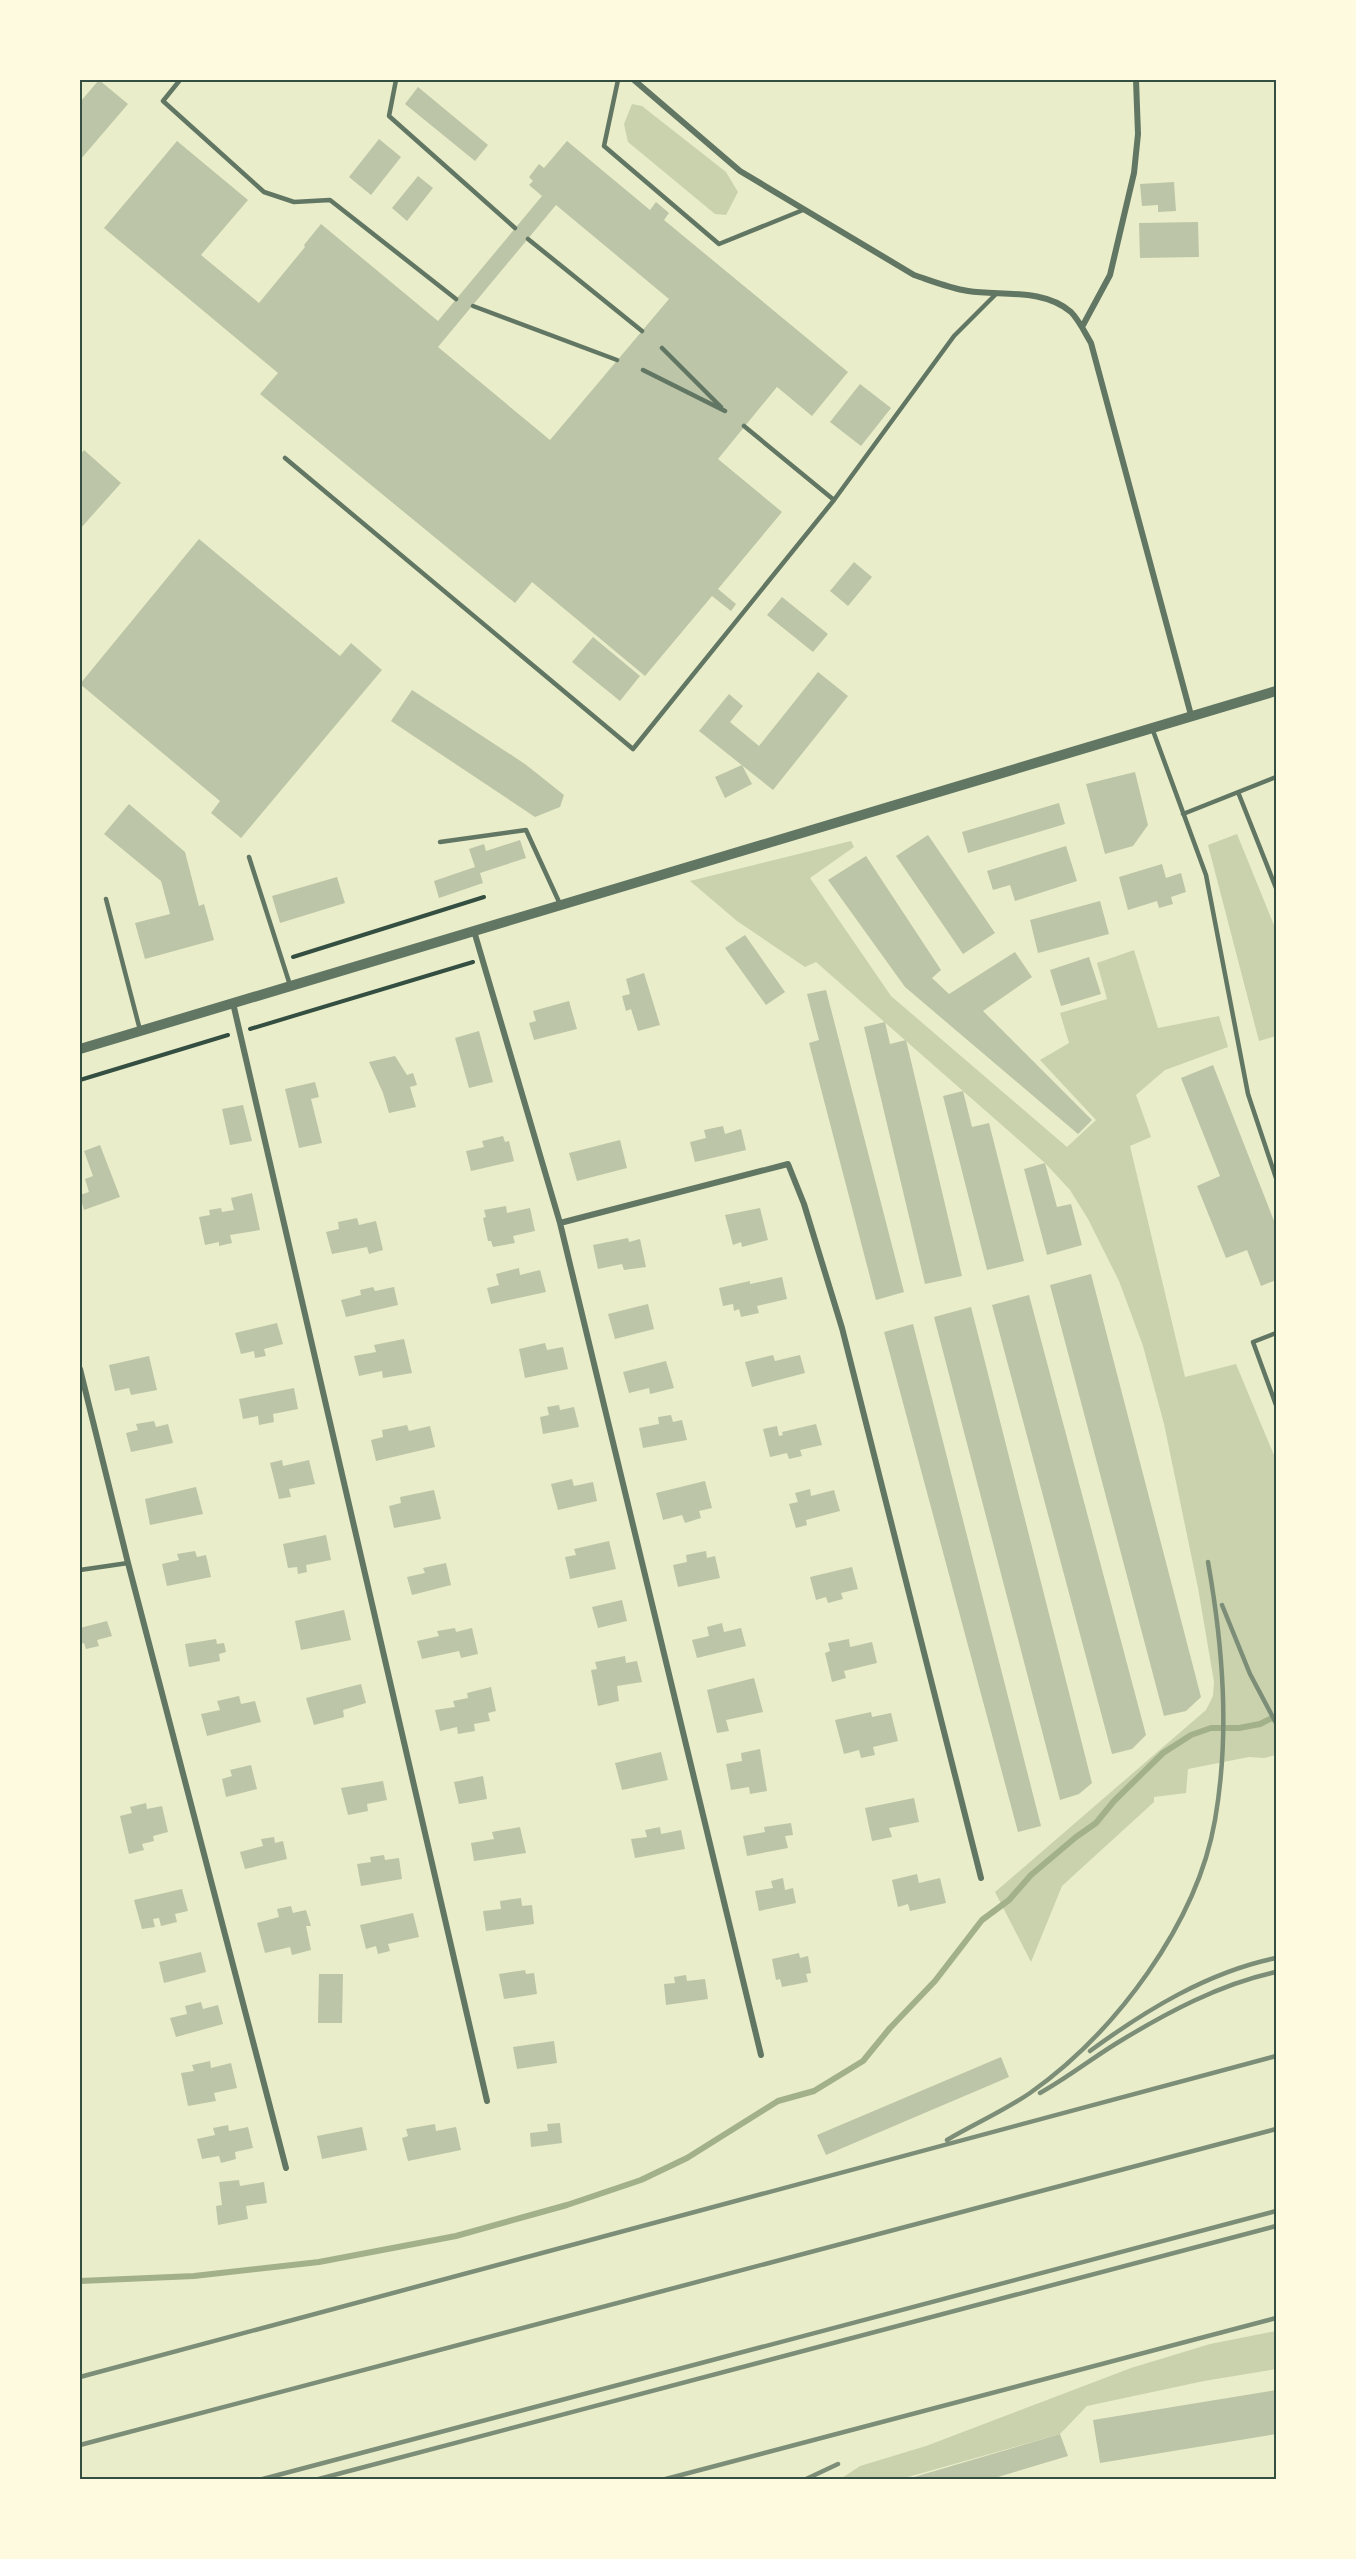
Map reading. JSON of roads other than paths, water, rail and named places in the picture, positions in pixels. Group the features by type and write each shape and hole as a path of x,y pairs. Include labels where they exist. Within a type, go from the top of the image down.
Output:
{"street":[{"path":"634,80 740,171 914,275 943,285 996,294 1014,293 1053,302 1070,312 1091,343 1191,715"},
{"path":"1082,327 1110,275 1134,173 1138,134 1136,80"},
{"path":"80,1049 1276,691"},
{"path":"474,931 561,1223 761,2055"},
{"path":"233,1002 487,2101"},
{"path":"561,1223 788,1164 804,1204 842,1328 981,1878"},
{"path":"80,1369 128,1563 286,2168"}],"lane":[{"path":"180,80 163,101 264,192 294,202 330,200 456,299"},
{"path":"396,80 389,116 515,228"},
{"path":"618,80 604,146 719,244 803,210"},
{"path":"528,239 642,331"},
{"path":"285,458 633,749 834,500 954,336 996,294"},
{"path":"473,306 617,360"},
{"path":"643,370 725,411 662,348"},
{"path":"744,426 834,500"},
{"path":"1152,728 1206,875 1248,1094 1276,1178"},
{"path":"1183,814 1276,777"},
{"path":"1238,792 1276,888"},
{"path":"440,842 526,830 561,905"},
{"path":"249,857 290,986"},
{"path":"106,899 140,1031"},
{"path":"1276,1333 1253,1342 1276,1406"},
{"path":"80,1570 128,1563"}],"waterway":[{"path":"80,2281 194,2276 319,2262 456,2236 567,2205 641,2180 687,2158 778,2101 814,2091 863,2061 890,2028 935,1981 982,1920 1009,1900 1031,1875 1096,1823 1114,1801 1163,1753 1191,1735 1211,1728 1239,1728 1260,1724 1276,1716"}],"railway":[{"path":"947,2140 1030,2093 1092,2040 1148,1973 1171,1936 1190,1898 1205,1859 1215,1820 1222,1755 1221,1658 1208,1562"},
{"path":"1222,1605 1250,1674 1276,1723"},
{"path":"1090,2051 1133,2021 1178,1994 1226,1973 1276,1958"},
{"path":"1040,2093 1117,2043 1174,2011 1234,1984 1276,1972"},
{"path":"80,2377 1276,2056"},
{"path":"80,2445 1276,2129"},
{"path":"259,2480 1276,2211"},
{"path":"315,2480 1276,2226"},
{"path":"662,2480 1276,2318"},
{"path":"804,2480 838,2464"}]}
